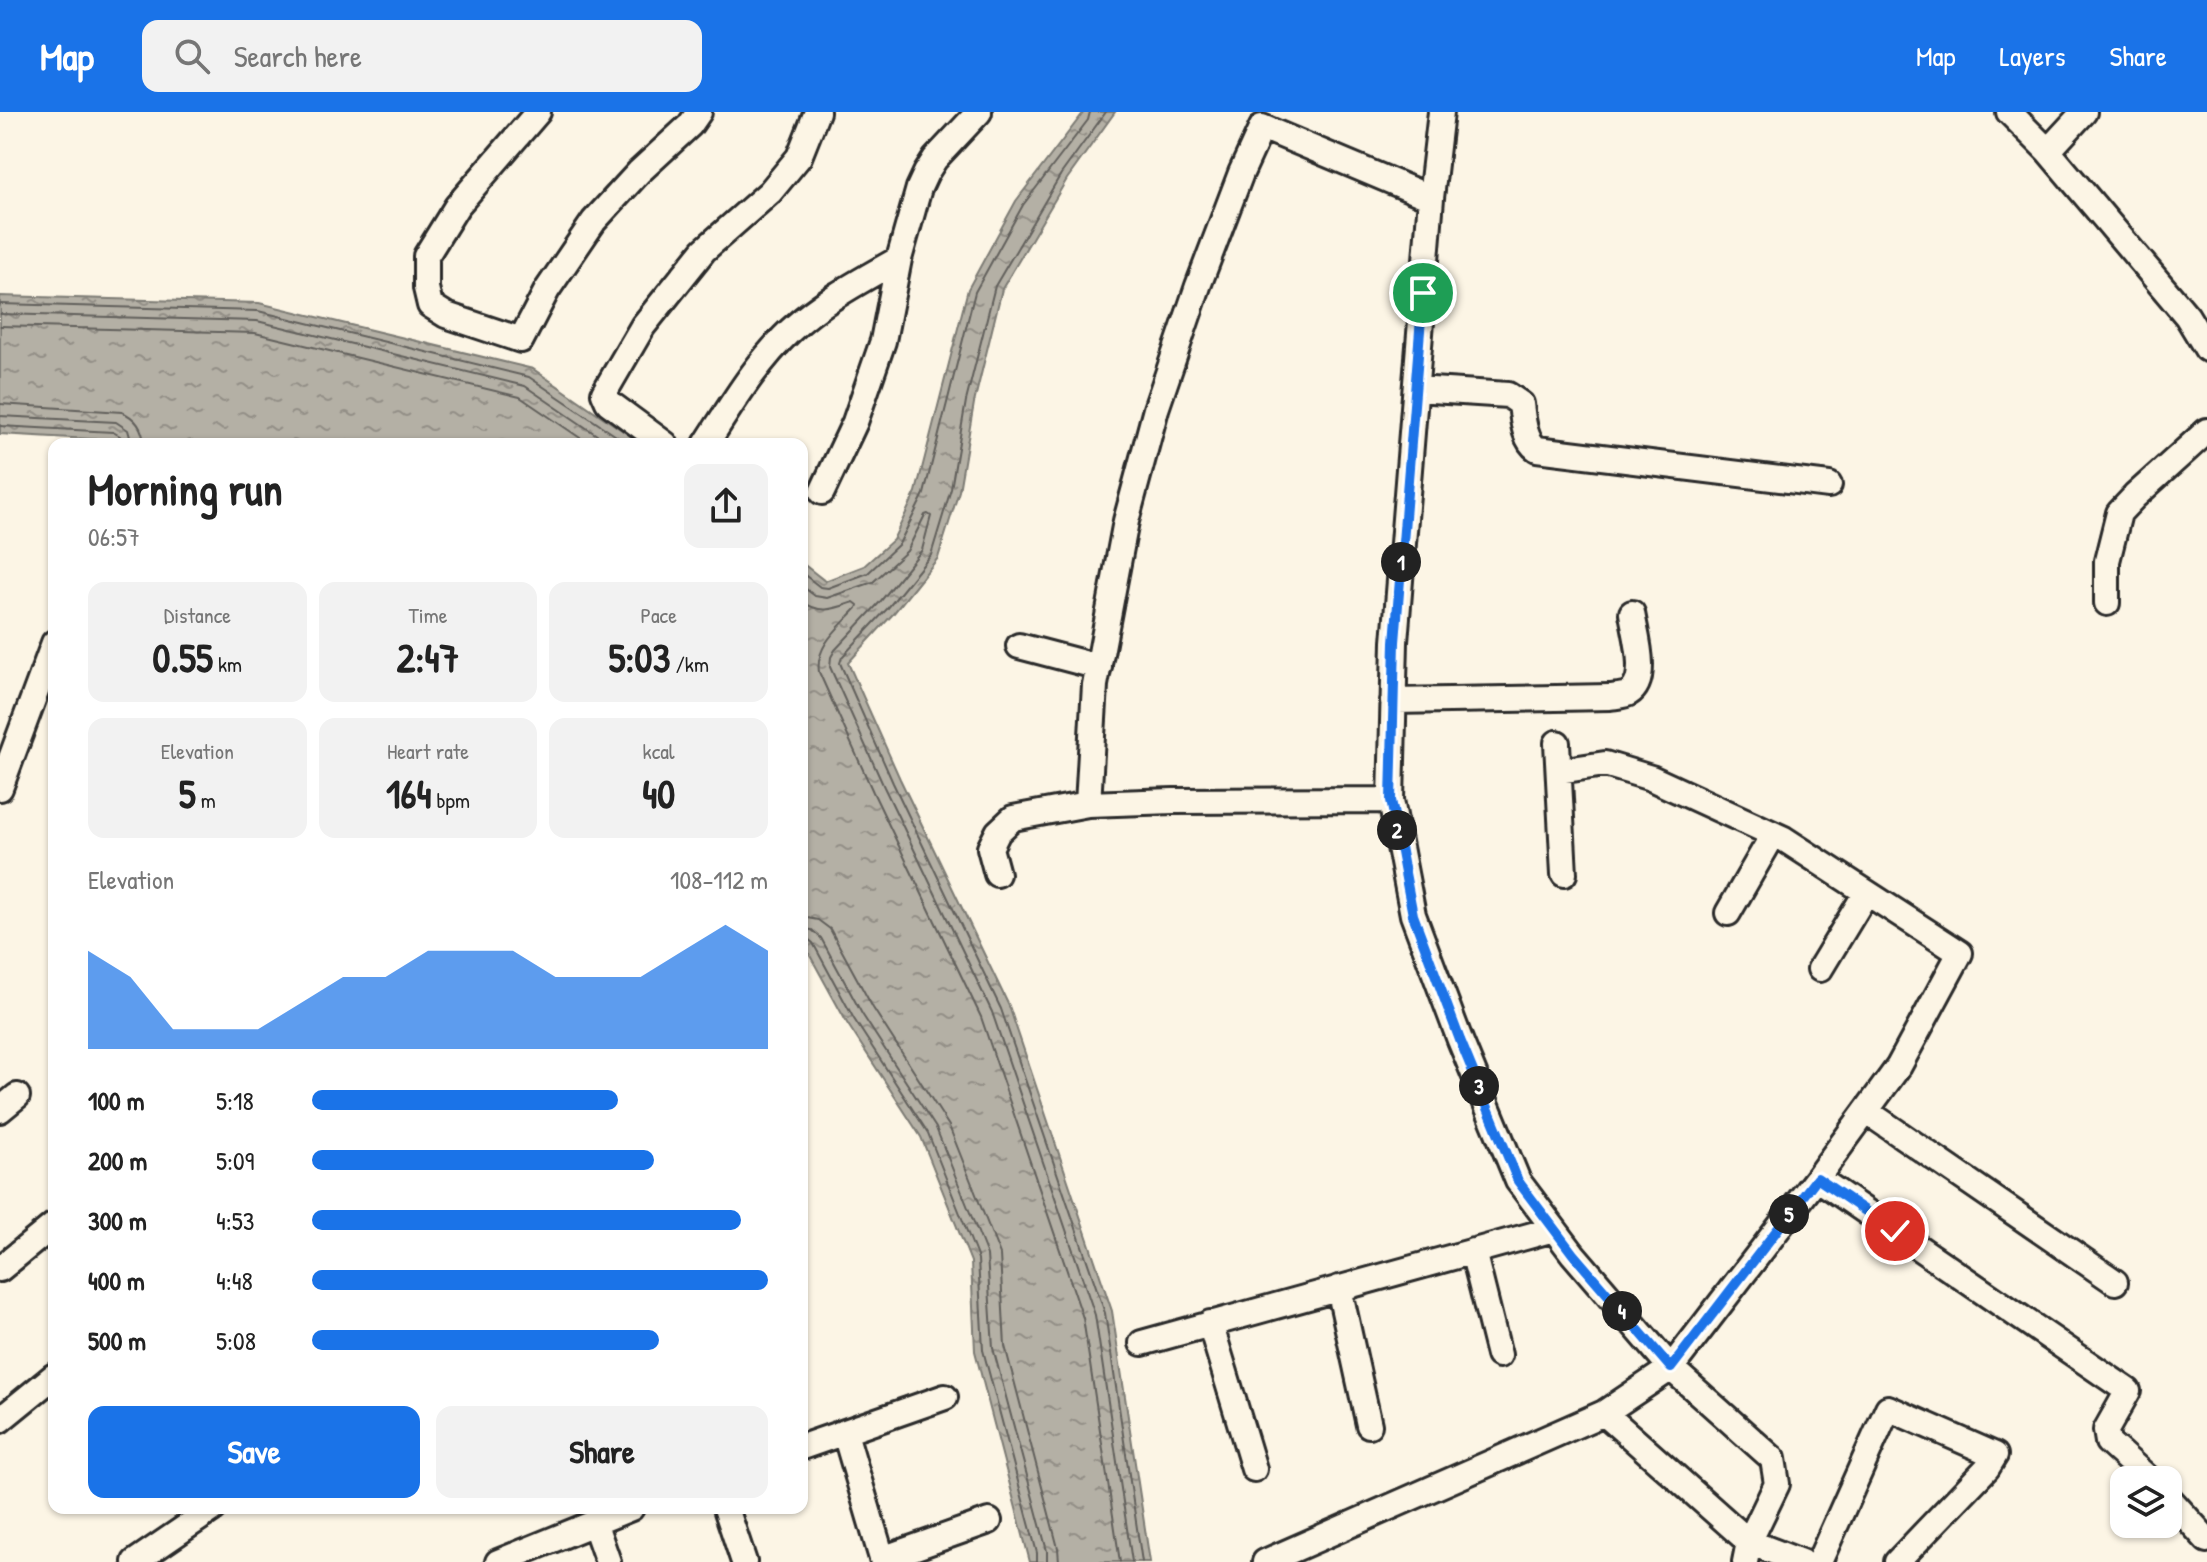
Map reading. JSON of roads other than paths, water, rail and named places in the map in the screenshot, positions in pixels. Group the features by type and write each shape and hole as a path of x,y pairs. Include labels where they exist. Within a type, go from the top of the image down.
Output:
{"street":[{"path":"538,112 457,206 426,256 426,288 430,305 446,315 521,340 547,290 594,221 639,172 690,125 699,112"},
{"path":"657,438 608,402 604,393 643,326 704,250 770,192 799,157 817,112"},
{"path":"822,492 855,422 883,341 899,259 919,188 926,173 951,140 979,112"},
{"path":"1441,112 1431,198 1395,642 1391,800 1413,915 1518,1181 1554,1229 1671,1368 1773,1459 1777,1484 1747,1552"},
{"path":"2009,112 2048,151 2187,316 2207,349"},
{"path":"2048,151 2084,112"},
{"path":"1088,804 1095,685 1126,521 1156,409 1198,286 1262,127 1431,198"},
{"path":"710,438 752,373 792,329 833,299 899,259"},
{"path":"1416,389 1508,395 1521,404 1530,444 1537,449 1829,485"},
{"path":"2107,603 2107,561 2119,513 2207,431"},
{"path":"1393,701 1610,697 1628,694 1638,684 1641,672 1632,613"},
{"path":"1019,646 1099,667"},
{"path":"0,788 48,659"},
{"path":"1557,743 1564,874"},
{"path":"1265,1562 1604,1413 1671,1368 1899,1066 1960,953 1773,835 1651,778 1605,764 1559,771"},
{"path":"997,874 990,848 998,832 1013,818 1088,804 1391,800"},
{"path":"1728,913 1773,835"},
{"path":"1820,969 1866,893"},
{"path":"1866,1111 2115,1282"},
{"path":"1817,1178 2128,1391 2106,1430 2108,1442 2135,1466"},
{"path":"1142,1343 1554,1229"},
{"path":"2,1264 48,1230"},
{"path":"1473,1251 1499,1355"},
{"path":"1339,1288 1369,1425"},
{"path":"1210,1323 1254,1469"},
{"path":"0,1420 48,1381"},
{"path":"808,1445 945,1397"},
{"path":"1819,1562 1888,1408 1995,1455 1987,1468 1897,1562"},
{"path":"1604,1413 1747,1552 1801,1562"},
{"path":"845,1433 883,1561 989,1521"},
{"path":"2182,1512 2207,1540"},
{"path":"135,1562 205,1514"},
{"path":"498,1562 615,1514"},
{"path":"728,1514 744,1562"},
{"path":"594,1522 608,1562"}],"water":[{"path":"1084,112 1115,112 1067,179 1002,289 974,403 959,491 938,558 848,663 1009,1006 1112,1311 1150,1562 1030,1562 975,1351 971,1262 921,1137 847,1023 808,952 808,568 825,581 864,566 893,540 916,492 968,289 1016,201"},
{"path":"0,296 259,303 533,369 633,438 72,438 0,434"}]}
